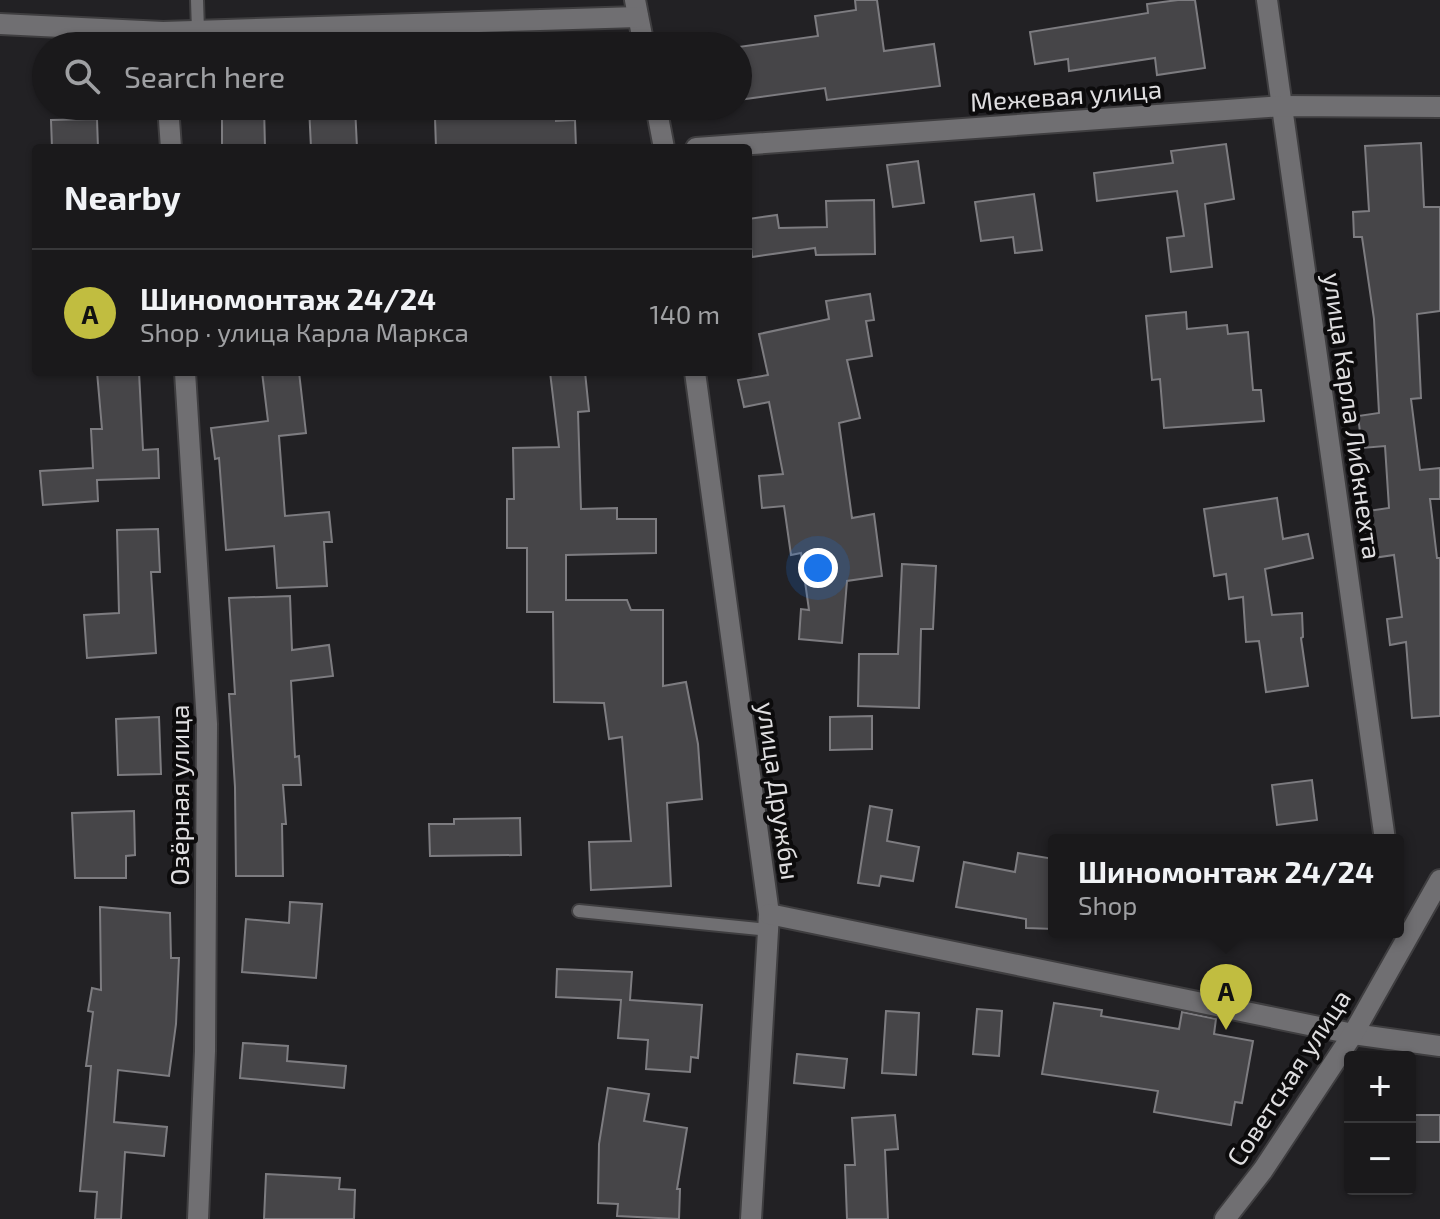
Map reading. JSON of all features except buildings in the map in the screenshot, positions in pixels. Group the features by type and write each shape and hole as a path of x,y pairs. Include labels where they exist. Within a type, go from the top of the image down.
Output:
{"street":[{"name":"улица Карла Либкнехта","path":"1267,0 1384,834"},
{"path":"194,32 637,8 641,32"},
{"path":"0,24 87,32"},
{"name":"Межевая улица","path":"752,144 1282,106 1440,107"},
{"path":"169,120 171,144"},
{"path":"659,120 663,144"},
{"name":"Озёрная улица","path":"185,376 207,724 205,1051 198,1219"},
{"name":"улица Дружбы","path":"696,376 769,922 751,1219"},
{"name":"Советская улица","path":"1404,934 1440,880"},
{"path":"769,922 1353,1034 1440,1046"},
{"name":"Советская улица","path":"1225,1219 1263,1170 1353,1034 1399,941"}],"lane":[{"path":"197,0 198,31"},
{"path":"579,911 769,922"}],"place":[{"name":"Шиномонтаж 24/24","path":"1226,1030"}]}
